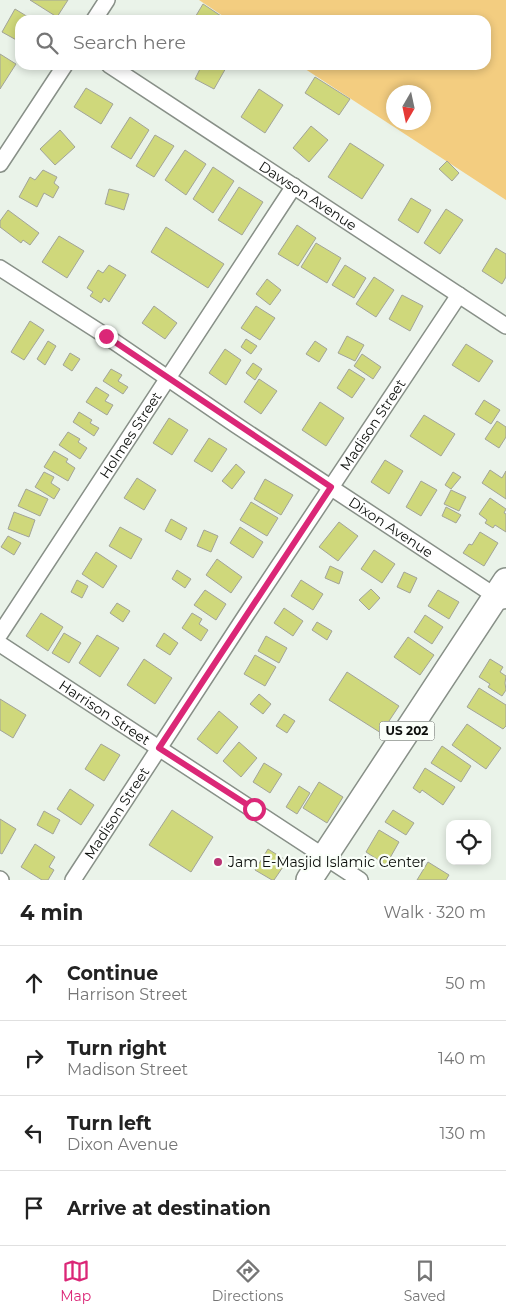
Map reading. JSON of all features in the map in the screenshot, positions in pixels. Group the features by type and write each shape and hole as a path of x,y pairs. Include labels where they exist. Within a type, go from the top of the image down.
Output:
{"main road":[{"name":"US 202","path":"309,880 503,593"}],"street":[{"path":"97,15 107,0"},
{"path":"0,164 62,70"},
{"name":"Dawson Avenue","path":"117,70 506,326"},
{"name":"Holmes Street","path":"0,634 294,186"},
{"name":"Dixon Avenue","path":"0,268 331,487 503,593"},
{"name":"Madison Street","path":"73,880 458,295"},
{"name":"Harrison Street","path":"0,644 360,880"}],"shaded area":[{"path":"199,0 506,0 506,200 399,130 431,130 431,85 386,85 386,122 307,70 491,70 491,15 222,15"}],"building":[{"path":"30,0 68,0 58,15 54,15"},
{"path":"203,4 220,15 196,15"},
{"path":"15,9 25,15 15,15 15,39 2,32"},
{"path":"0,54 15,63 15,66 0,89"},
{"path":"200,70 225,70 214,89 195,79"},
{"path":"315,77 350,99 339,115 305,93"},
{"path":"86,88 113,104 101,124 74,107"},
{"path":"259,89 283,105 265,133 241,117"},
{"path":"130,117 149,130 131,159 111,147"},
{"path":"311,126 328,140 309,162 293,148"},
{"path":"60,130 75,147 55,165 40,149"},
{"path":"155,135 174,146 154,177 136,166"},
{"path":"350,143 384,165 362,199 328,177"},
{"path":"185,150 206,164 186,195 165,180"},
{"path":"447,161 459,173 452,181 439,169"},
{"path":"213,167 234,181 213,213 193,199"},
{"path":"43,170 57,177 54,183 59,187 53,198 44,193 37,207 19,197 30,177 35,180"},
{"path":"239,187 263,202 242,235 218,220"},
{"path":"109,189 129,194 124,210 105,204"},
{"path":"411,198 431,210 418,233 398,220"},
{"path":"446,209 463,220 440,254 424,243"},
{"path":"8,210 39,233 30,245 23,240 21,243 0,227 0,221"},
{"path":"297,225 316,238 298,266 278,254"},
{"path":"166,227 224,264 208,288 151,252"},
{"path":"59,236 84,251 67,278 42,262"},
{"path":"316,243 341,258 327,283 301,267"},
{"path":"496,248 506,254 506,277 502,284 482,271"},
{"path":"109,265 126,275 109,302 104,298 101,303 90,296 93,292 87,288 98,270 103,273"},
{"path":"345,265 366,278 354,298 332,285"},
{"path":"374,277 394,290 376,317 356,304"},
{"path":"267,279 281,290 270,305 256,294"},
{"path":"402,295 423,306 410,331 389,319"},
{"path":"154,306 177,323 165,339 142,323"},
{"path":"256,306 275,318 260,340 241,328"},
{"path":"30,321 44,330 24,360 11,352"},
{"path":"347,336 364,345 355,361 338,353"},
{"path":"246,339 257,346 251,354 241,347"},
{"path":"48,341 56,346 45,365 37,359"},
{"path":"315,341 327,349 319,362 306,354"},
{"path":"466,344 493,361 479,382 452,365"},
{"path":"225,349 241,360 226,385 209,373"},
{"path":"70,353 80,359 72,371 63,365"},
{"path":"362,354 381,367 373,379 354,366"},
{"path":"253,363 262,369 255,380 246,373"},
{"path":"111,369 122,375 118,381 128,387 123,394 103,381"},
{"path":"349,369 365,379 352,398 337,388"},
{"path":"259,379 277,391 261,414 244,402"},
{"path":"96,387 109,395 105,401 113,405 107,415 86,402"},
{"path":"484,400 500,410 491,424 475,414"},
{"path":"320,402 344,418 326,446 302,430"},
{"path":"79,412 92,420 90,423 99,428 94,436 73,422"},
{"path":"424,415 455,434 441,456 410,436"},
{"path":"169,418 188,430 172,455 153,443"},
{"path":"497,421 506,427 506,437 499,448 485,439"},
{"path":"68,432 80,439 78,442 87,448 80,459 59,445"},
{"path":"209,438 227,449 212,472 194,461"},
{"path":"54,451 68,459 66,462 75,468 68,481 44,467"},
{"path":"385,460 403,471 389,494 371,482"},
{"path":"236,464 245,472 232,489 222,481"},
{"path":"490,470 502,478 506,471 506,499 482,483"},
{"path":"44,472 54,477 51,483 60,489 54,499 35,487"},
{"path":"453,472 461,477 451,489 445,485"},
{"path":"137,478 156,490 144,510 124,498"},
{"path":"265,479 293,495 281,515 254,499"},
{"path":"421,481 437,490 421,516 406,507"},
{"path":"26,489 48,499 40,516 18,506"},
{"path":"451,490 466,497 459,511 444,504"},
{"path":"490,498 506,509 504,513 506,514 506,532 495,525 493,528 485,523 487,520 479,514"},
{"path":"251,502 278,518 267,536 240,520"},
{"path":"446,507 461,515 456,523 442,516"},
{"path":"14,512 35,520 29,537 8,529"},
{"path":"171,519 187,528 181,540 165,531"},
{"path":"339,522 358,536 338,561 319,547"},
{"path":"120,527 142,539 131,559 109,546"},
{"path":"240,527 263,542 253,558 230,543"},
{"path":"204,530 218,536 211,552 197,546"},
{"path":"480,532 498,543 484,566 463,553 469,544 472,545"},
{"path":"8,536 21,543 14,555 1,547"},
{"path":"374,550 395,564 382,583 361,569"},
{"path":"96,552 117,566 103,588 82,574"},
{"path":"217,559 242,577 231,593 206,575"},
{"path":"330,566 343,572 339,584 325,578"},
{"path":"177,570 191,579 185,588 172,579"},
{"path":"404,572 417,578 410,593 397,587"},
{"path":"77,580 88,586 82,598 71,592"},
{"path":"301,580 323,594 313,610 291,596"},
{"path":"371,589 380,598 369,610 359,600"},
{"path":"205,590 226,604 216,620 194,605"},
{"path":"438,590 459,602 449,619 428,606"},
{"path":"117,603 130,611 123,622 110,613"},
{"path":"284,608 303,621 293,636 274,623"},
{"path":"41,613 63,627 48,651 26,636"},
{"path":"192,613 202,619 199,624 208,630 201,641 182,628"},
{"path":"425,615 443,627 432,644 414,632"},
{"path":"317,622 332,631 327,640 312,630"},
{"path":"64,633 81,643 69,663 52,653"},
{"path":"164,633 178,643 170,655 156,646"},
{"path":"97,635 119,648 100,677 79,663"},
{"path":"266,636 287,648 279,663 258,651"},
{"path":"408,637 434,655 420,675 394,657"},
{"path":"255,655 276,667 265,686 244,674"},
{"path":"144,659 172,678 155,704 127,685"},
{"path":"490,659 503,667 500,672 506,676 506,690 502,696 488,687 490,684 479,677"},
{"path":"347,672 399,706 381,733 329,700"},
{"path":"479,688 506,705 506,726 503,729 467,707"},
{"path":"259,694 271,704 263,714 250,704"},
{"path":"0,699 26,715 13,738 0,730"},
{"path":"219,711 238,727 217,754 197,739"},
{"path":"284,714 295,721 287,733 276,726"},
{"path":"467,724 501,748 486,769 452,745"},
{"path":"239,742 257,758 241,777 223,761"},
{"path":"101,744 120,755 104,781 85,769"},
{"path":"442,746 471,766 461,782 431,763"},
{"path":"264,763 282,774 270,793 253,782"},
{"path":"425,768 455,787 443,805 422,790 420,793 413,788"},
{"path":"319,782 343,797 327,823 303,808"},
{"path":"299,786 310,793 297,814 286,807"},
{"path":"70,789 94,805 81,825 57,809"},
{"path":"172,810 213,837 191,872 149,845"},
{"path":"393,810 414,823 406,835 385,822"},
{"path":"44,811 60,820 53,834 37,825"},
{"path":"0,819 16,829 2,854 0,853"},
{"path":"379,830 399,842 386,865 366,852"},
{"path":"35,844 55,857 49,867 54,870 48,880 42,880 21,867"},
{"path":"268,849 287,861 274,880 255,870"},
{"path":"428,862 449,875 446,880 417,880"}],"place":[{"name":"Jam E-Masjid Islamic Center","path":"218,862"}],"route":[{"path":"106,336 331,487 159,748 254,809"}]}
